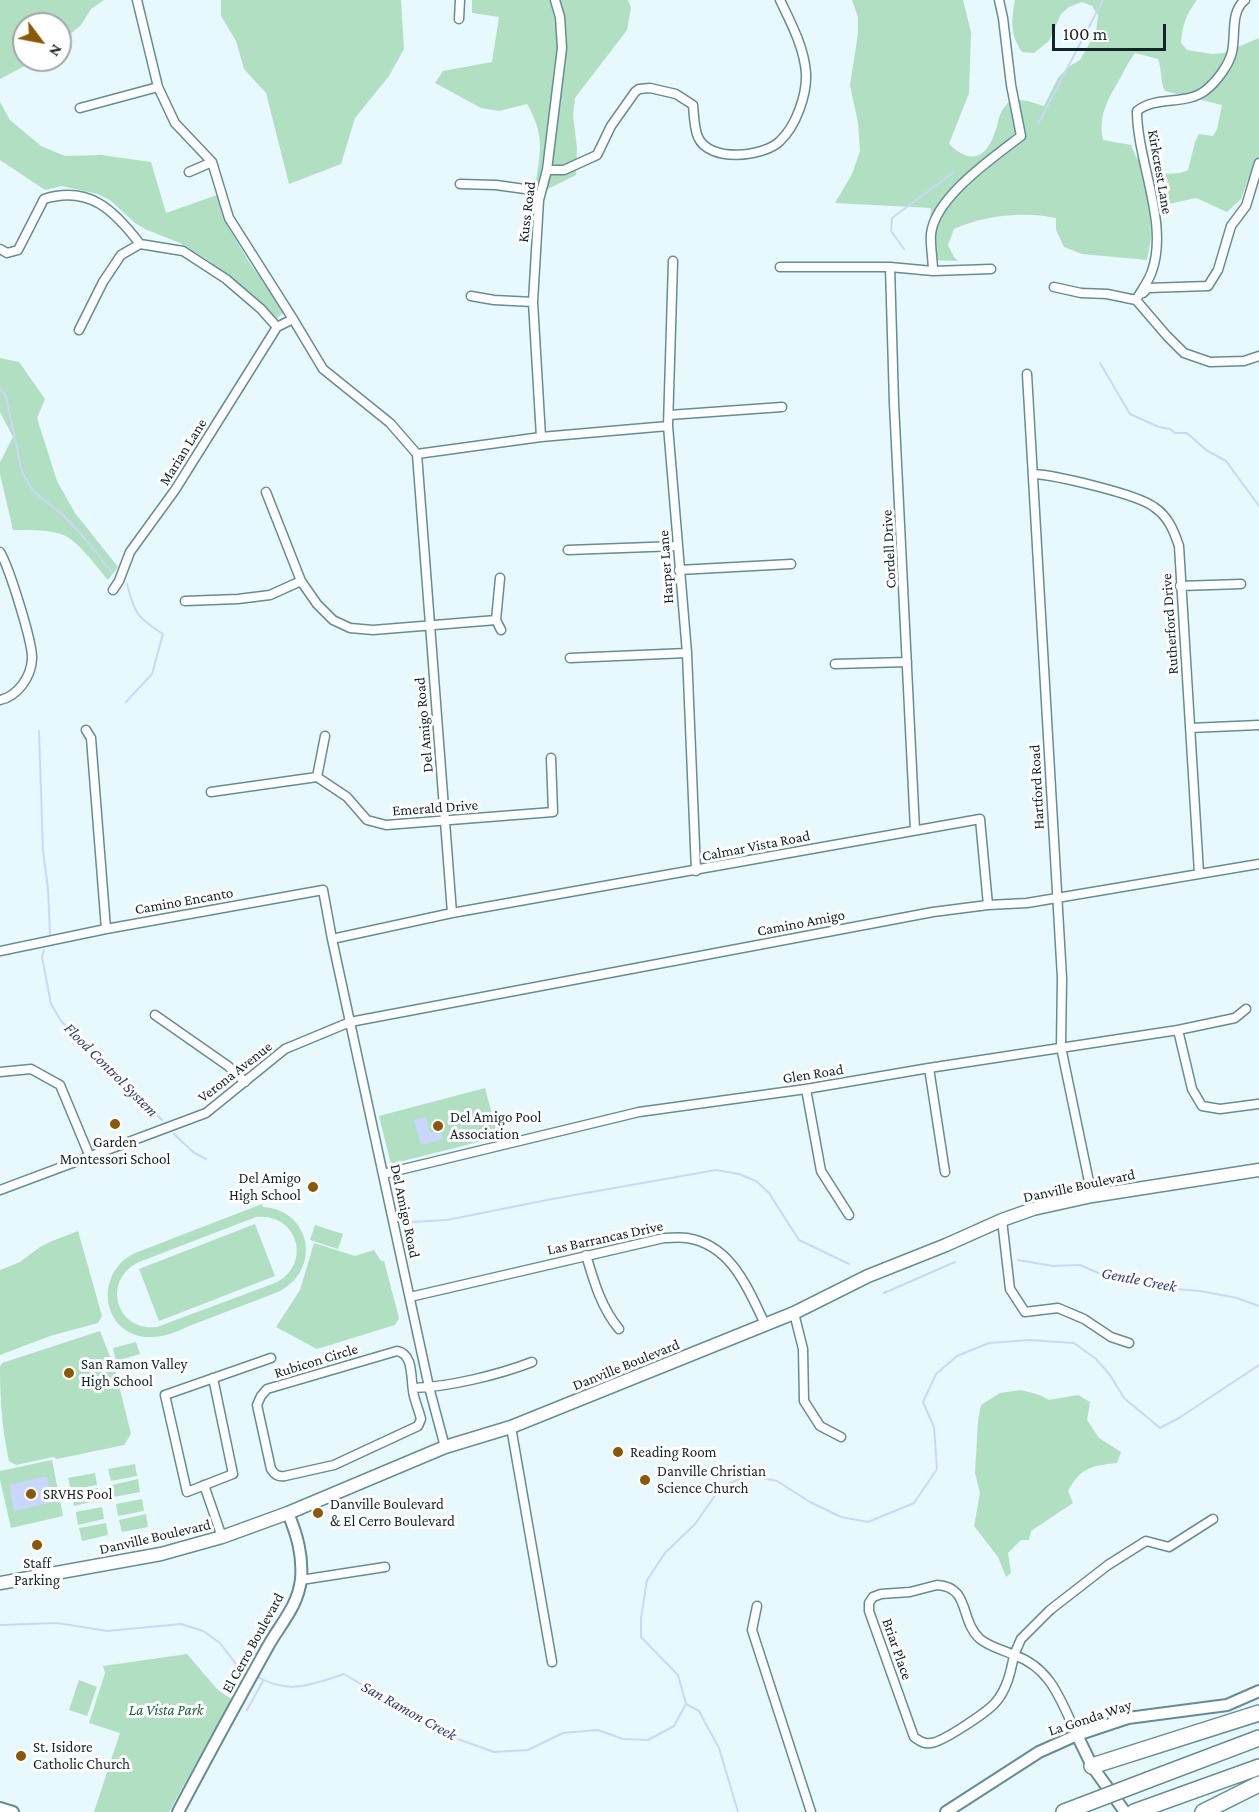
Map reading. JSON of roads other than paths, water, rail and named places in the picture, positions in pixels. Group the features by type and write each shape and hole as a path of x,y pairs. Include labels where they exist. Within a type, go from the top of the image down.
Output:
{"highway":[{"path":"1092,1766 1259,1713"},
{"path":"1064,1812 1259,1738"},
{"path":"1134,1812 1259,1767"},
{"path":"1203,1812 1259,1784"}],"main road":[{"name":"Danville Boulevard","path":"0,1583 161,1554 222,1537 288,1513 445,1447 511,1427 794,1313 868,1276 1033,1209 1259,1170"}],"street":[{"path":"137,0 158,87 175,123 212,162 229,218 323,369 390,423 417,454 541,436 668,426"},
{"path":"459,19 460,0"},
{"path":"547,170 562,48 560,17 555,0"},
{"name":"Kuss Road","path":"541,436 533,302 539,200 547,170 564,170 597,155 611,126 634,92 644,87 676,94 693,105 698,138 712,151 734,154 758,152 779,142 788,133 797,114 804,93 806,74 796,34 780,0"},
{"path":"933,271 931,232 941,211 965,180 1021,136 999,0"},
{"name":"Kirkcrest Lane","path":"1136,300 1152,271 1158,236 1137,129 1137,111 1143,106 1190,99 1206,90 1221,73 1231,55 1235,34 1235,14 1245,0"},
{"path":"80,108 158,87"},
{"path":"189,172 212,162"},
{"path":"1136,300 1148,288 1208,286 1218,270 1231,226 1246,206 1259,163"},
{"path":"460,184 496,185 532,190 539,200"},
{"path":"0,249 7,253 18,250 44,199 60,194 85,196 102,205 121,220 140,244"},
{"path":"79,330 103,282 115,264 122,255 140,244 183,251 226,279 261,309 277,327 293,319"},
{"name":"Harper Lane","path":"673,261 668,426 687,653 696,871"},
{"path":"780,267 890,267 933,271 991,269"},
{"name":"Cordell Drive","path":"890,267 894,403 915,830"},
{"path":"1054,287 1136,300 1184,353 1210,362 1244,361 1259,356"},
{"path":"471,296 533,302"},
{"name":"Marian Lane","path":"114,590 130,552 175,490 277,327"},
{"name":"Hartford Road","path":"1027,374 1062,978 1062,1047 1092,1197"},
{"path":"669,415 782,407"},
{"name":"Del Amigo Road","path":"417,454 452,913"},
{"name":"Rutherford Drive","path":"1033,474 1050,475 1137,499 1154,506 1174,531 1179,546 1198,873"},
{"path":"266,492 301,581 317,604 333,620 350,628 373,630 496,620"},
{"path":"568,550 678,546"},
{"path":"0,552 15,589 32,657 26,678 18,690 8,698 0,700"},
{"path":"679,570 791,564"},
{"path":"500,578 496,620 501,630"},
{"path":"184,601 270,595 301,581"},
{"path":"1180,586 1241,584"},
{"path":"570,658 687,653"},
{"path":"835,664 907,662"},
{"path":"1190,728 1259,724"},
{"path":"86,730 91,738 106,929"},
{"path":"211,792 317,777 325,736"},
{"name":"Emerald Drive","path":"317,777 347,797 367,820 386,825 445,822 553,812 551,758"},
{"name":"Calmar Vista Road","path":"452,913 980,819 988,904"},
{"name":"Camino Amigo","path":"350,1022 933,912 988,904 1027,903 1259,864"},
{"name":"Camino Encanto","path":"0,951 106,929 323,890 332,939"},
{"path":"332,939 452,913"},
{"name":"Del Amigo Road","path":"332,939 429,1387 445,1447"},
{"name":"Glen Road","path":"383,1174 639,1112 806,1089 1178,1030 1235,1018 1246,1009"},
{"path":"155,1015 228,1066 245,1082"},
{"name":"Verona Avenue","path":"0,1190 206,1113 285,1049 350,1022"},
{"path":"1178,1030 1192,1089 1202,1106 1220,1109 1258,1104"},
{"path":"928,1068 945,1172"},
{"path":"0,1071 31,1069 60,1085 90,1157"},
{"path":"806,1089 821,1171 849,1215"},
{"path":"1002,1220 1010,1289 1025,1312 1058,1308 1084,1319 1112,1337 1129,1343"},
{"name":"Las Barrancas Drive","path":"410,1297 664,1238 687,1238 703,1243 724,1255 745,1281 765,1324"},
{"path":"586,1255 607,1315 619,1329"},
{"path":"794,1313 803,1349 804,1401 820,1426 841,1437"},
{"name":"Rubicon Circle","path":"397,1351 407,1357 413,1388 421,1419 418,1426 411,1430 334,1465 281,1476 277,1476 271,1469 257,1405 267,1389 397,1351"},
{"path":"213,1378 233,1474 187,1491 165,1395 213,1378 271,1358"},
{"path":"413,1388 429,1387 509,1370 532,1362"},
{"path":"511,1427 552,1662"},
{"path":"204,1485 222,1537"},
{"name":"El Cerro Boulevard","path":"178,1812 269,1644 293,1608 301,1580 301,1554 297,1534 288,1513"},
{"path":"1125,1812 1092,1766 1045,1673 1029,1660 1014,1654 1021,1639 1050,1610 1108,1565 1146,1541 1169,1547 1213,1519"},
{"path":"301,1580 385,1567"},
{"name":"Briar Place","path":"937,1585 948,1586 957,1592 972,1628 980,1638 990,1645 1014,1654 1005,1688 995,1703 968,1724 937,1742 922,1743 914,1737 910,1729 869,1611 869,1603 873,1597 881,1594 910,1592 937,1585"},
{"path":"757,1605 752,1630 811,1812"},
{"name":"La Gonda Way","path":"946,1812 1039,1752 1077,1735 1128,1718 1227,1705 1259,1691"},
{"path":"0,1808 13,1812"}],"water":[{"path":"426,1117 430,1133 440,1130 443,1139 421,1145 414,1120"},
{"path":"47,1476 53,1502 14,1511 9,1485"}],"waterway":[{"path":"1038,124 1103,0"},
{"path":"904,249 891,231 892,218 954,172"},
{"path":"1100,363 1130,414 1175,433 1187,433 1206,450 1226,461 1259,506"},
{"path":"0,389 6,396 22,472 33,491 64,516 112,573"},
{"path":"126,702 152,674 163,634 138,614 127,584"},
{"name":"Flood Control System","path":"39,731 43,851 48,889 50,935"},
{"name":"Flood Control System","path":"44,950 42,957 51,1004 61,1021 162,1120"},
{"name":"Flood Control System","path":"174,1134 193,1152 206,1159"},
{"path":"411,1222 447,1220 716,1170 739,1174 756,1181 769,1193 799,1240 849,1264"},
{"name":"Gentle Creek","path":"1018,1260 1053,1266 1080,1265 1105,1276 1154,1287 1200,1291 1237,1298 1259,1306"},
{"path":"884,1293 955,1262"},
{"name":"San Ramon Creek","path":"256,1676 268,1682 289,1687 310,1684 344,1674 444,1734 494,1752 528,1750 563,1733 598,1730 623,1739 648,1740 674,1726 686,1704 678,1675 641,1637 641,1618 647,1580 665,1553 695,1524 721,1487 749,1475 777,1481 810,1502 841,1517 868,1522 914,1503 937,1469 934,1427 923,1402 936,1374 957,1356 989,1343 1030,1340 1074,1343 1096,1359 1110,1375 1124,1398 1160,1428 1259,1365"},
{"name":"San Ramon Creek","path":"0,1625 57,1623 107,1631 181,1624 203,1631 220,1643 236,1664 249,1671"},
{"path":"247,1710 263,1681"},
{"path":"686,1704 699,1711 719,1748 738,1812"}],"place":[{"name":"Garden Montessori School","path":"115,1124"},
{"name":"Del Amigo Pool Association","path":"438,1126"},
{"name":"Del Amigo High School","path":"313,1187"},
{"name":"San Ramon Valley High School","path":"69,1373"},
{"name":"Reading Room","path":"618,1452"},
{"name":"Danville Christian Science Church","path":"645,1480"},
{"name":"SRVHS Pool","path":"31,1494"},
{"name":"Danville Boulevard & El Cerro Boulevard","path":"318,1513"},
{"name":"Staff Parking","path":"37,1545"},
{"name":"St. Isidore Catholic Church","path":"21,1756"}],"park label":[{"name":"La Vista Park","path":"166,1710"}]}
